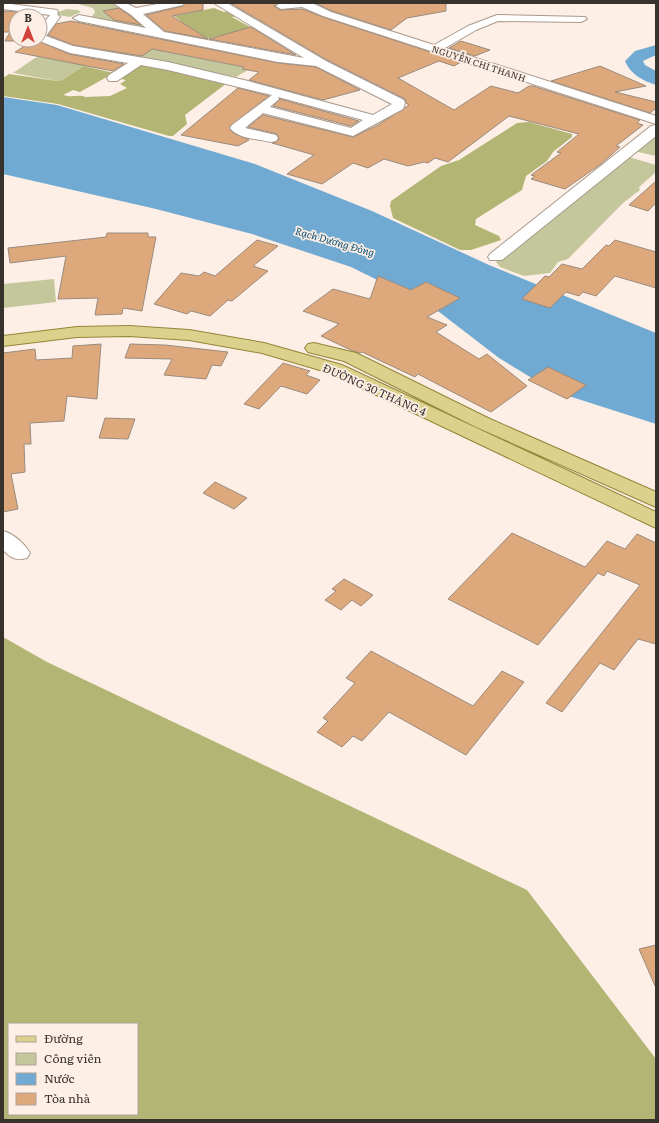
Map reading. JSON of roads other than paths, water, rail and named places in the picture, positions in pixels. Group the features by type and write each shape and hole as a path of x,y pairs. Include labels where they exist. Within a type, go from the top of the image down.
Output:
{"main road":[{"name":"ĐƯỜNG 30 THÁNG 4","path":"3,329 77,326 132,320 198,323 260,333 350,357 653,510"},
{"name":"ĐƯỜNG 30 THÁNG 4","path":"3,341 77,326 189,335 264,348 336,369 653,510"},
{"path":"336,369 350,357"}],"street":[{"path":"118,3 134,12 161,34"},
{"path":"134,12 179,3"},
{"path":"219,3 322,64 399,103 398,106 373,119 349,135 261,109"},
{"path":"281,6 303,3"},
{"name":"NGUYỄN CHÍ THANH","path":"303,3 327,14 656,120"},
{"path":"327,3 339,6"},
{"path":"3,6 53,14 62,19 79,18 278,58 322,64"},
{"path":"79,18 85,15 87,11 82,8 69,7 53,14 40,36 43,39 70,49 140,60 280,93 373,119"},
{"path":"435,49 472,28 497,18 581,19"},
{"path":"113,78 140,60"},
{"path":"271,138 240,131 237,128 280,93"},
{"path":"496,257 656,129"},
{"path":"3,538 19,553"}],"water":[{"path":"3,97 57,105 255,164 372,211 489,265 656,333 656,424 553,391 499,358 434,308 351,267 252,234 156,209 3,174"}],"waterway":[{"name":"Rạch Dương Đông","path":"656,50 646,52 634,61 637,68 656,79"}]}
